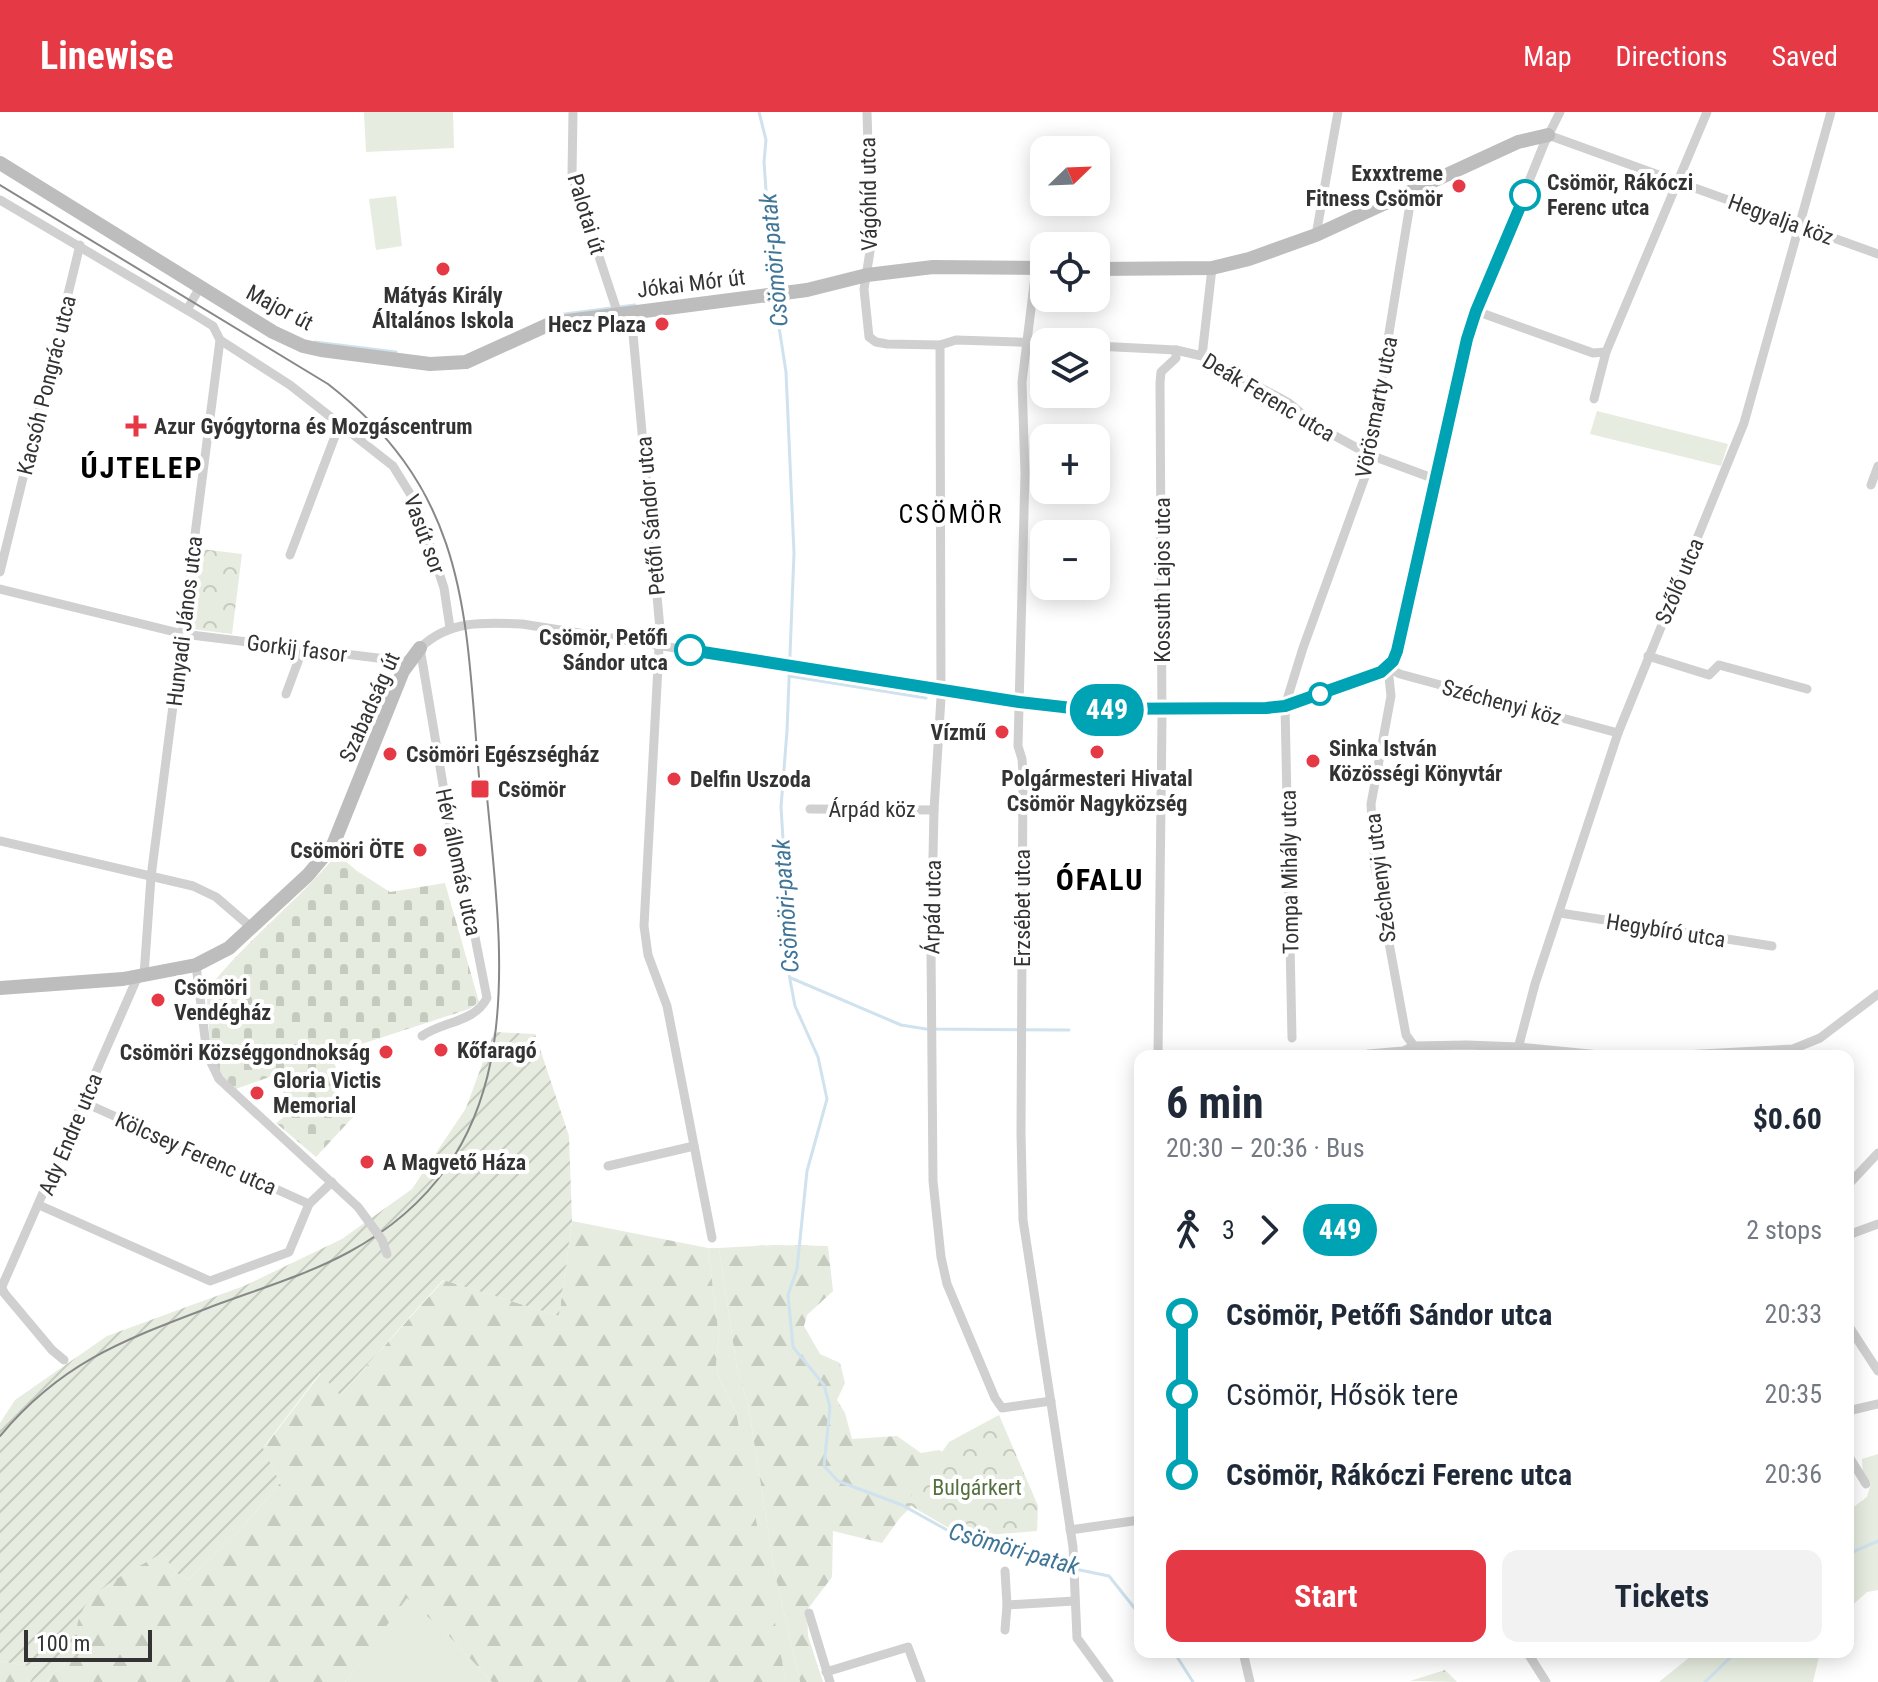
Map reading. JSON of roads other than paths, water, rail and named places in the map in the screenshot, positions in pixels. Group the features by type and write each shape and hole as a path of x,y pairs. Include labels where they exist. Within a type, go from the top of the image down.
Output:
{"street":[{"name":"Palotai út","path":"573,112 572,175 620,310"},
{"name":"Vágóhíd utca","path":"867,112 871,245 864,289 868,333 880,344 940,345"},
{"path":"1316,235 1338,112"},
{"name":"Széchenyi utca","path":"1414,1046 1406,1035 1391,963 1372,833 1371,804 1391,696 1388,668 1397,651 1476,311 1560,112"},
{"path":"1594,399 1606,352 1707,112"},
{"name":"Szőlő utca","path":"1518,1050 1535,984 1618,733 1744,423 1831,112"},
{"path":"1110,269 1212,268 1249,259 1316,235 1518,142 1548,135"},
{"name":"Hegyalja köz","path":"1548,135 1878,254"},
{"name":"Major út","path":"0,163 273,332 303,346 370,358 430,364 466,362 552,323 620,310"},
{"name":"Vörösmarty utca","path":"1285,706 1370,455 1412,192"},
{"path":"0,200 213,326 220,340"},
{"name":"Kacsóh Pongrác utca","path":"0,572 80,245"},
{"name":"Jókai Mór út","path":"620,310 773,295 867,275 933,267 1030,268"},
{"path":"1202,356 1212,268"},
{"path":"187,310 200,287"},
{"name":"Petőfi Sándor utca","path":"620,310 660,629 644,926 648,955 667,1006 712,1238"},
{"path":"1476,311 1593,353 1606,352"},
{"name":"Erzsébet utca","path":"1032,312 1022,382 1025,473 1018,746 1023,773 1023,1220 1073,1547 1077,1638 1109,1682"},
{"name":"Vasút sor","path":"220,340 290,385 340,423 385,459 405,481 429,538 444,588 450,628"},
{"name":"Hunyadi János utca","path":"141,976 220,340"},
{"path":"940,345 956,340 1030,342"},
{"name":"Árpád utca","path":"940,345 940,689 934,810 933,1181 947,1284 995,1398 1002,1408 1051,1401"},
{"name":"Deák Ferenc utca","path":"1110,347 1176,350 1202,356 1289,403 1315,425 1370,455 1435,479"},
{"name":"Kossuth Lajos utca","path":"1158,1050 1160,383 1161,372 1176,358 1176,350"},
{"path":"290,555 340,423"},
{"path":"1871,485 1878,466"},
{"name":"Gorkij fasor","path":"0,589 183,634 410,662"},
{"name":"Szabadság út","path":"0,988 90,983 141,976 196,965 221,954 308,875 333,845 403,671 432,637 450,628 472,623 522,624 1081,709 1285,706 1388,668"},
{"path":"286,694 303,648"},
{"name":"Hév állomás utca","path":"420,648 454,850 487,998 478,1012 432,1029 422,1036"},
{"path":"1648,656 1709,675 1719,665 1807,689"},
{"name":"Széchenyi köz","path":"1388,668 1400,674 1618,733"},
{"name":"Tompa Mihály utca","path":"1285,706 1292,1038"},
{"name":"Árpád köz","path":"810,809 934,810"},
{"path":"0,841 202,890 216,897 252,928"},
{"name":"Hegybíró utca","path":"1560,913 1772,946"},
{"path":"196,965 207,1054 219,1079 358,1207 382,1240 387,1254"},
{"name":"Ady Endre utca","path":"0,1288 141,976"},
{"path":"1780,1050 1793,1049 1820,1038 1878,994"},
{"path":"1405,1050 1414,1046 1483,1050"},
{"name":"Kölcsey Ferenc utca","path":"83,1102 309,1204"},
{"path":"608,1166 694,1146"},
{"path":"1854,1179 1878,1153"},
{"path":"39,1205 210,1281 289,1252 309,1204 332,1182"},
{"path":"1854,1233 1878,1224"},
{"path":"0,1288 64,1360"},
{"path":"1854,1334 1878,1371"},
{"path":"1854,1410 1878,1404"},
{"path":"1854,1465 1866,1484"},
{"path":"1070,1530 1134,1521"},
{"path":"1005,1571 1005,1630"},
{"path":"1007,1605 1074,1601"},
{"path":"809,1613 828,1677 908,1647 921,1682"},
{"path":"1244,1658 1250,1682"},
{"path":"1531,1658 1546,1682"}],"waterway":[{"name":"Csömöri-patak","path":"759,112 766,140 764,162 773,289"},
{"name":"Csömöri-patak","path":"775,301 786,372 794,553 781,807 785,953 795,1006 818,1057 827,1099 807,1171 797,1269 788,1295 793,1347 824,1385 830,1407 824,1466 838,1481 902,1505 965,1540 994,1544 1041,1562 1109,1576 1134,1607"},
{"path":"557,315 635,305"},
{"path":"315,342 396,352"},
{"path":"789,676 926,698"},
{"path":"791,978 901,1025 926,1029 1069,1030"},
{"name":"Csömöri-patak","path":"1854,1551 1878,1541"},
{"name":"Csömöri-patak","path":"1178,1658 1193,1682"},
{"name":"Csömöri-patak","path":"1705,1682 1730,1658"}],"tram line":[{"path":"0,185 328,384 376,427 411,471 436,517 453,565 464,616 480,788"},
{"path":"0,1436 46,1390 94,1357 147,1332 297,1276 349,1252 409,1210 451,1161 478,1107 493,1048 499,985 498,920 486,787"}],"place":[{"name":"Exxxtreme Fitness Csömör","path":"1459,186"},
{"name":"Csömör, Rákóczi Ferenc utca","path":"1525,195"},
{"name":"Mátyás Király Általános Iskola","path":"443,269"},
{"name":"Hecz Plaza","path":"662,324"},
{"name":"Azur Gyógytorna és Mozgáscentrum","path":"136,426"},
{"name":"Csömör, Petőfi Sándor utca","path":"690,650"},
{"name":"Vízmű","path":"1002,732"},
{"name":"Polgármesteri Hivatal Csömör Nagyközség","path":"1097,752"},
{"name":"Csömöri Egészségház","path":"390,754"},
{"name":"Sinka István Közösségi Könyvtár","path":"1313,761"},
{"name":"Delfin Uszoda","path":"674,779"},
{"name":"Csömör","path":"480,789"},
{"name":"Csömöri ÖTE","path":"420,850"},
{"name":"Csömöri Vendégház","path":"158,1000"},
{"name":"Kőfaragó","path":"441,1050"},
{"name":"Csömöri Községgondnokság","path":"386,1052"},
{"name":"Gloria Victis Memorial","path":"257,1093"},
{"name":"A Magvető Háza","path":"367,1162"}],"district":[{"name":"ÚJTELEP","path":"142,468"},
{"name":"CSÖMÖR","path":"951,514"},
{"name":"ÓFALU","path":"1100,880"}],"park label":[{"name":"Bulgárkert","path":"977,1487"}]}
